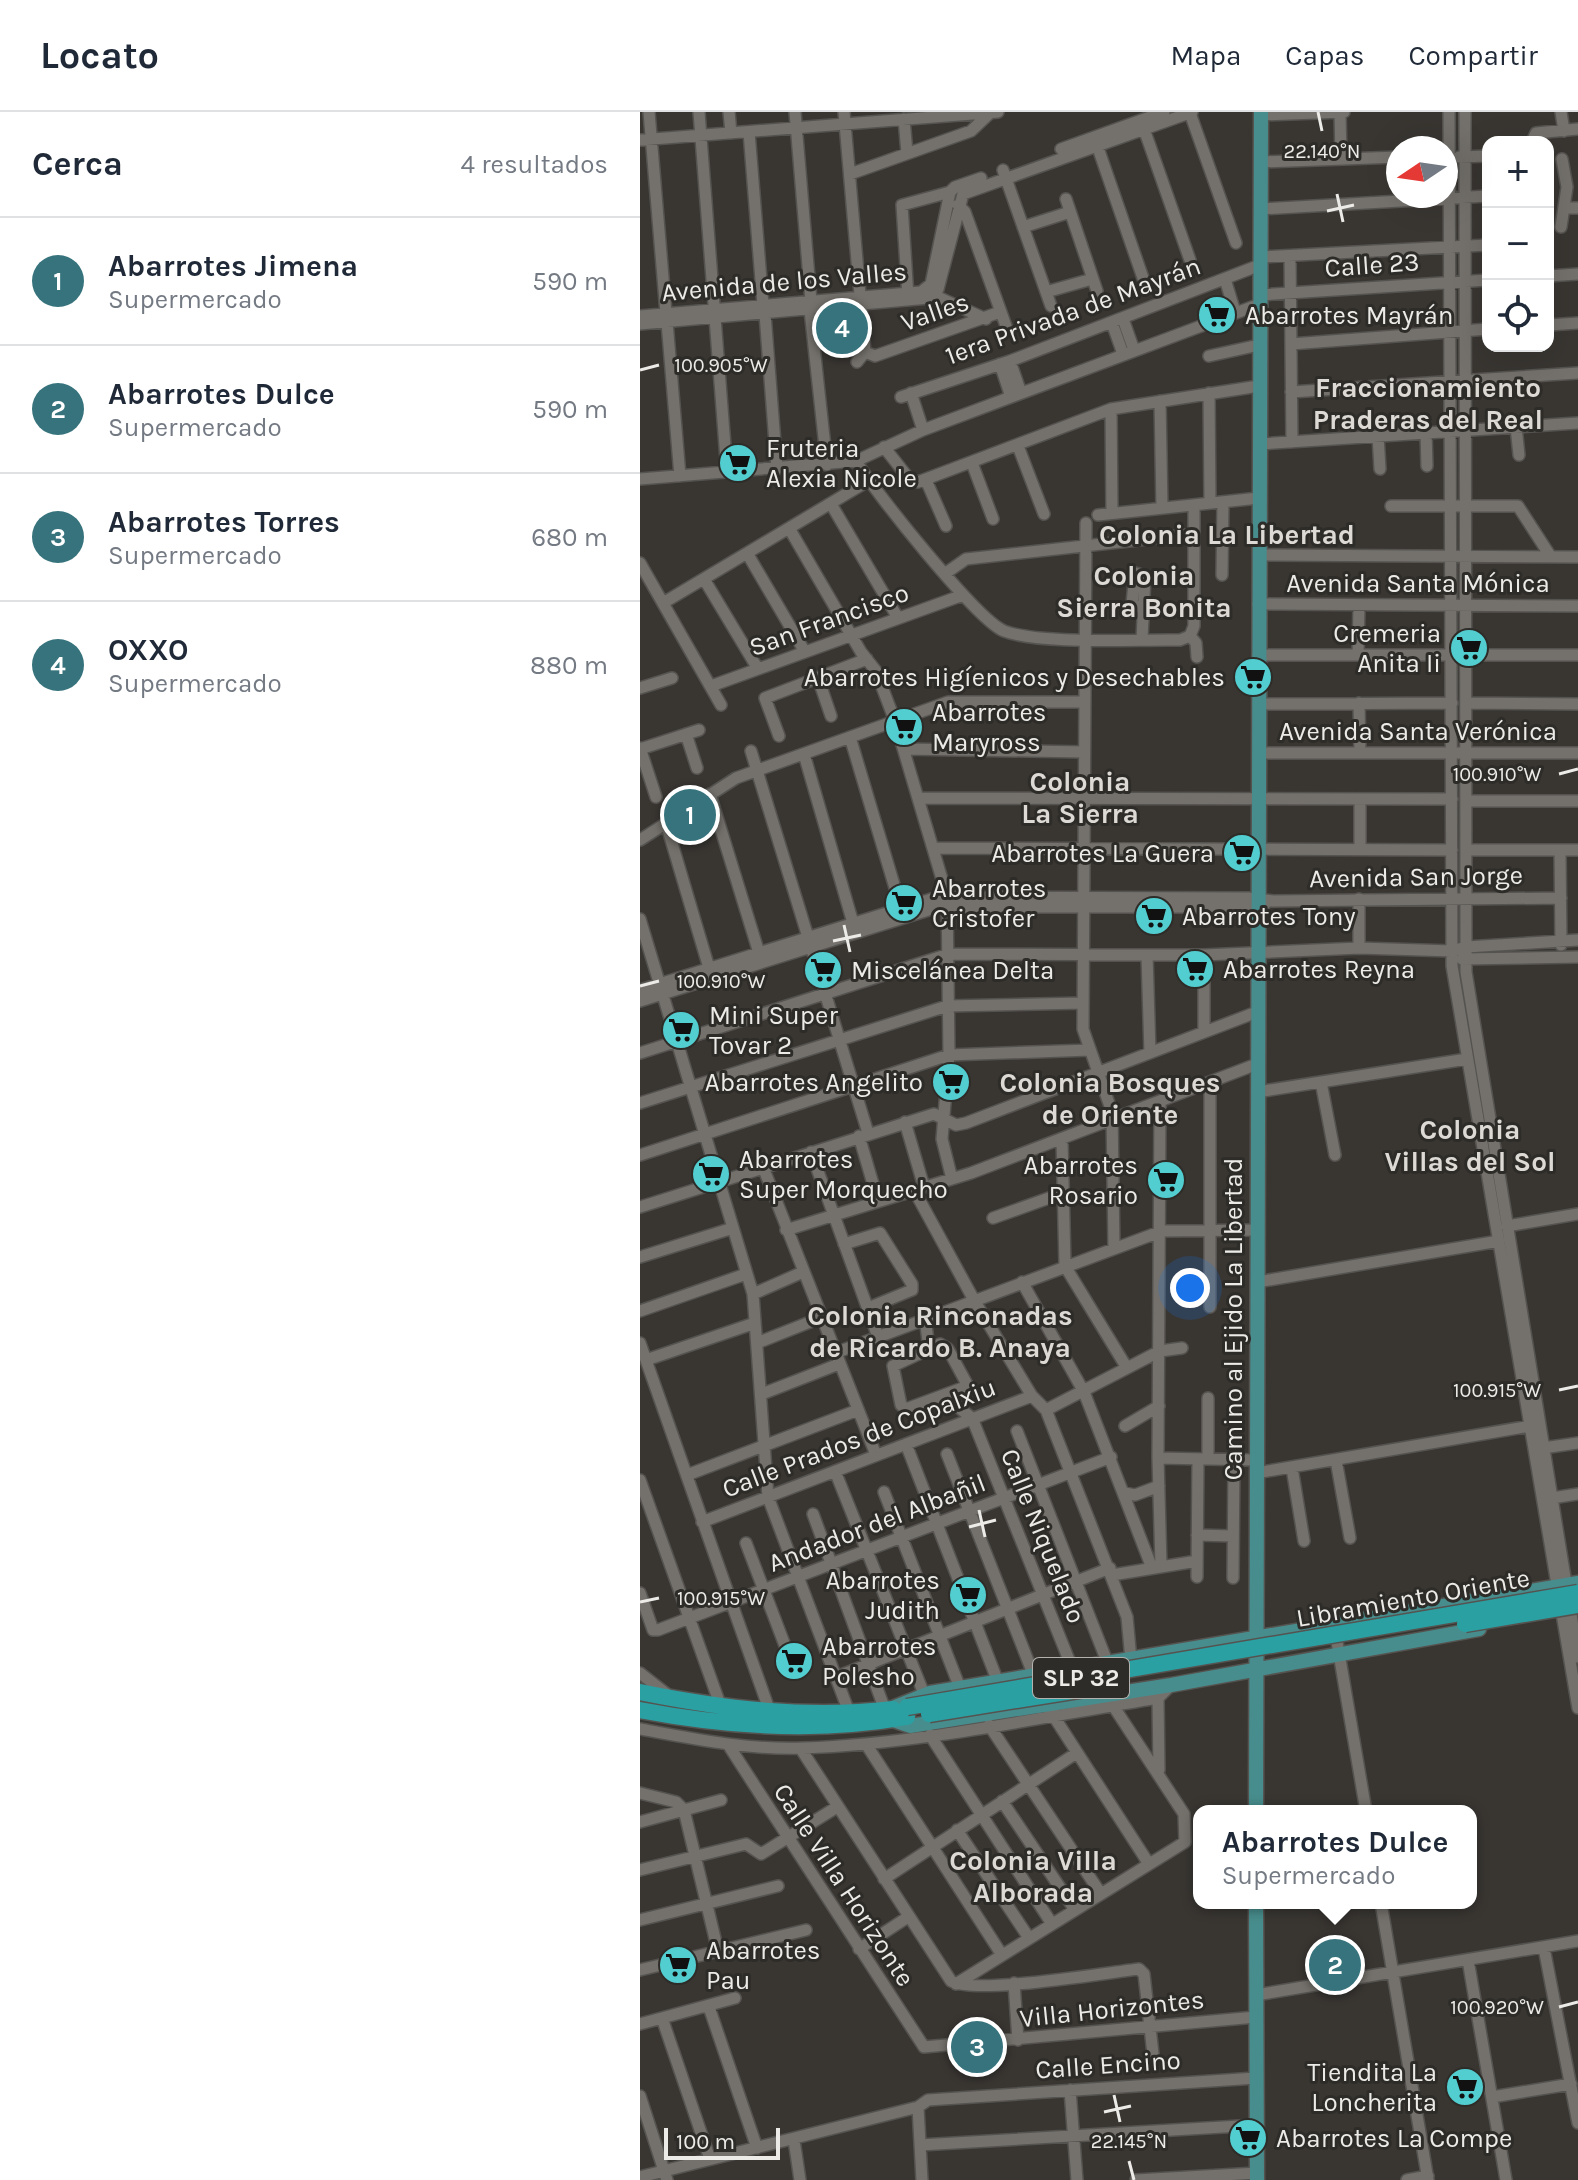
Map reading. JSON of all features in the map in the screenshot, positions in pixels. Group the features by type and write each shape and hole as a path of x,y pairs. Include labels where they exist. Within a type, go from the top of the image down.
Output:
{"highway":[{"name":"Libramiento Oriente","path":"1256,1654 1570,1587"},
{"name":"Libramiento Oriente","path":"1256,1654 1572,1611"},
{"name":"SLP 32","path":"640,1710 767,1727 816,1728 1256,1654"},
{"name":"SLP 32","path":"643,1692 675,1700 770,1712 897,1713"}],"main road":[{"name":"Camino al Ejido La Libertad","path":"1256,1805 1257,1012 1263,902 1258,850 1261,114"},
{"name":"Libramiento Oriente","path":"1256,1654 1334,1625 1570,1587"},
{"path":"1512,1594 1521,1596 1527,1604 1526,1614 1516,1622"},
{"name":"Libramiento Oriente","path":"1256,1654 1340,1653 1572,1611"},
{"path":"1231,1643 1256,1654 1236,1671 1050,1710 910,1726 897,1713 924,1694 1231,1643"},
{"path":"1256,1909 1257,2176"}],"street":[{"path":"649,112 646,140 680,476"},
{"path":"699,112 727,472"},
{"path":"729,112 731,133"},
{"path":"795,112 827,465"},
{"path":"646,140 798,128 845,118 904,119 998,112"},
{"path":"950,192 955,187 1004,173 1165,115 1191,112 1236,243"},
{"path":"1261,114 1342,112 1341,159"},
{"path":"1448,136 1449,112"},
{"path":"1465,112 1466,962 1534,1425 1570,1587"},
{"path":"1561,112 1564,131"},
{"path":"850,174 971,131 990,113"},
{"path":"1056,155 1144,129 1165,115"},
{"path":"845,118 860,301"},
{"path":"904,119 907,153"},
{"path":"1144,129 1190,260"},
{"path":"1535,136 1536,133 1578,129"},
{"path":"749,132 777,469"},
{"path":"1097,145 1143,278"},
{"path":"1458,157 1482,156"},
{"path":"1260,162 1386,157"},
{"path":"1561,227 1572,208 1572,180 1562,159"},
{"path":"958,205 963,194 1004,173"},
{"path":"1004,173 1051,306"},
{"name":"Avenida de los Valles","path":"930,293 950,192"},
{"name":"Valles","path":"908,298 902,205 950,192"},
{"path":"1458,198 1482,197"},
{"path":"1066,199 1097,291"},
{"path":"1260,209 1386,202"},
{"name":"Avenida de los Valles","path":"640,324 666,318 908,298 930,293 940,281 958,205"},
{"name":"Valles","path":"860,301 861,357 875,356 1000,312 965,212 958,205"},
{"path":"1449,208 1452,951 1467,1059 1499,1241 1520,1337"},
{"path":"1023,227 1070,212"},
{"name":"1era Privada de Mayrán","path":"923,430 906,395 1005,363 1117,321 1225,279 1260,261 1290,256 1482,245"},
{"path":"1290,256 1292,442"},
{"path":"1554,276 1578,274"},
{"path":"1046,292 1092,279"},
{"path":"1225,279 1235,312"},
{"name":"Calle 23","path":"640,479 856,461 923,430 1235,312 1260,299 1290,293 1482,281"},
{"path":"930,293 986,319"},
{"path":"1000,312 1006,326"},
{"name":"Avenida de los Valles","path":"640,316 666,318"},
{"path":"1117,321 1129,352"},
{"path":"1554,325 1578,323"},
{"path":"1291,344 1482,329"},
{"path":"1209,356 1259,345"},
{"path":"1005,363 1016,395"},
{"path":"1291,392 1578,373"},
{"path":"919,481 1111,409 1259,386"},
{"path":"1209,393 1210,503"},
{"path":"1160,401 1162,508"},
{"path":"1111,409 1112,513"},
{"path":"1259,444 1578,423"},
{"path":"1516,427 1519,455"},
{"path":"1426,433 1427,466"},
{"path":"1378,436 1380,469"},
{"path":"1018,446 1044,514"},
{"path":"884,447 919,481 946,526"},
{"path":"856,461 868,481 963,595 991,624 1004,631 1085,639 1180,640 1190,636 1194,626 1194,505"},
{"path":"972,463 993,519"},
{"path":"663,603 868,481"},
{"path":"1098,515 1259,498"},
{"path":"1222,575 1223,502"},
{"path":"831,504 898,618"},
{"path":"1391,506 1518,506 1551,557"},
{"path":"1086,523 1083,1029 1113,1120 1114,1249"},
{"path":"789,528 851,635 876,671 935,848 948,901 949,1055 942,1148 952,1179"},
{"path":"946,573 966,559 1193,534"},
{"path":"747,553 805,652"},
{"path":"1259,555 1551,557 1576,554"},
{"path":"640,563 721,705"},
{"path":"704,579 758,669"},
{"name":"San Francisco","path":"711,686 963,595"},
{"name":"Avenida Santa Mónica","path":"1258,604 1578,606"},
{"path":"1358,655 1359,605"},
{"path":"1142,639 1143,609"},
{"path":"1190,636 1196,643 1197,657"},
{"path":"1258,655 1452,655"},
{"path":"1466,655 1578,655"},
{"path":"779,736 765,698 867,659"},
{"path":"640,688 672,678"},
{"path":"818,678 831,716"},
{"path":"640,840 710,794 757,770 962,699 1084,702"},
{"path":"1359,703 1360,753"},
{"path":"1258,704 1452,703"},
{"path":"1466,703 1578,704"},
{"path":"656,797 640,748 699,730"},
{"path":"686,734 697,768"},
{"path":"850,737 901,908"},
{"path":"904,749 1084,752"},
{"path":"751,751 855,1086 878,1201"},
{"name":"Avenida Santa Verónica","path":"1258,753 1578,753"},
{"path":"804,754 853,923"},
{"path":"710,794 759,953"},
{"path":"919,798 1452,799"},
{"path":"1360,800 1360,849"},
{"path":"1466,801 1578,801"},
{"path":"666,823 709,968"},
{"path":"935,848 1452,850"},
{"path":"1466,850 1578,850"},
{"path":"1560,850 1561,957"},
{"name":"Avenida San Jorge","path":"948,901 1263,902 1561,898"},
{"path":"1359,899 1359,948"},
{"path":"640,1001 709,968 759,953 809,943 853,923 901,908 948,901"},
{"path":"640,990 661,989 931,909 948,901"},
{"path":"640,919 753,1294 767,1444 768,1497 849,1712"},
{"path":"640,1053 949,954 1204,955 1359,948 1452,951 1466,947 1578,940"},
{"path":"1452,951 1466,962 1578,957"},
{"path":"1147,955 1150,1053"},
{"path":"1204,955 1204,1032"},
{"path":"640,1103 947,1006 1083,1003"},
{"path":"640,1207 934,1114 956,1125 966,1123 1257,1012"},
{"path":"640,1155 949,1055 1090,1050"},
{"path":"1257,1092 1467,1059"},
{"path":"786,1230 952,1179 1257,1064"},
{"path":"1321,1082 1335,1155"},
{"path":"1210,1083 1210,1307"},
{"path":"1156,1567 1162,1231 1160,1102"},
{"path":"905,1122 919,1188 974,1300 1032,1396 1046,1410 1111,1571 1129,1625 1131,1660"},
{"path":"1062,1139 1065,1266 1127,1368"},
{"path":"811,1152 877,1334"},
{"path":"763,1167 876,1455"},
{"path":"993,1218 1063,1193"},
{"path":"1507,1226 1578,1214"},
{"path":"640,1257 733,1228"},
{"path":"762,1394 837,1358 877,1334 1162,1231 1257,1230"},
{"path":"844,1244 880,1233 912,1284 912,1290 868,1308"},
{"path":"1257,1282 1499,1241"},
{"path":"753,1294 803,1272"},
{"path":"640,1311 746,1274"},
{"path":"1022,1282 1084,1392 1156,1567"},
{"path":"925,1317 929,1349"},
{"path":"757,1343 820,1318"},
{"path":"646,1360 755,1323"},
{"path":"640,1343 770,1712"},
{"path":"940,1344 945,1346 968,1380 966,1390 945,1397 912,1408 901,1405 893,1366 940,1344"},
{"path":"1046,1410 1160,1351 1182,1348"},
{"name":"Calle Prados de Copalxiu","path":"702,1522 1032,1396"},
{"path":"945,1397 972,1418"},
{"path":"1197,1577 1197,1535 1208,1398"},
{"path":"1125,1426 1159,1406"},
{"path":"687,1475 858,1410"},
{"name":"Calle Niquelado","path":"972,1418 1073,1670"},
{"path":"1534,1425 1543,1448 1570,1587 1578,1708"},
{"path":"1158,1458 1234,1460 1256,1467 1292,1468 1534,1425"},
{"path":"1017,1431 1108,1664"},
{"path":"1543,1448 1578,1443"},
{"path":"906,1444 998,1682"},
{"path":"947,1454 1034,1676"},
{"name":"Andador del Albañil","path":"640,1593 653,1630 658,1630 1111,1457"},
{"path":"1233,1578 1234,1460"},
{"path":"1336,1460 1350,1538"},
{"path":"1292,1468 1304,1541"},
{"path":"835,1471 924,1694"},
{"path":"641,1486 721,1707"},
{"path":"1125,1493 1135,1495 1159,1486"},
{"path":"884,1492 960,1688"},
{"path":"1552,1498 1578,1494"},
{"path":"813,1514 871,1663 897,1713"},
{"path":"1197,1535 1233,1536"},
{"path":"746,1543 792,1664"},
{"path":"836,1677 1007,1608 1111,1571 1197,1561"},
{"path":"1572,1611 1578,1657"},
{"path":"1370,1619 1362,1631 1370,1647"},
{"path":"1334,1625 1365,1805"},
{"path":"1231,1643 1241,1656 1236,1671"},
{"path":"640,1673 675,1700"},
{"path":"1109,1700 1158,1698 1171,1685"},
{"path":"1158,1698 1159,1772"},
{"path":"956,1984 1185,1842 1184,1814 1109,1700"},
{"path":"640,1729 729,1746 801,1749 930,1735 1050,1710 1075,1754 1149,1864"},
{"path":"989,1725 1101,1894"},
{"path":"930,1735 1052,1924"},
{"path":"866,1744 1002,1955"},
{"name":"Calle Villa Horizonte","path":"729,1746 924,2047"},
{"path":"801,1749 908,1917 956,1984"},
{"path":"884,1879 1075,1754"},
{"path":"640,1793 676,1802 684,1810 718,1951"},
{"path":"640,1822 721,1800"},
{"path":"1002,1801 1075,1910"},
{"path":"640,1870 746,1844 761,1854 837,1807"},
{"path":"957,1830 1029,1938"},
{"path":"640,1920 778,1886"},
{"path":"1382,1909 1428,2178 1407,2180"},
{"path":"859,1949 908,1917"},
{"path":"640,1970 806,1930"},
{"path":"1256,1995 1578,1941"},
{"path":"1544,1948 1578,2123"},
{"path":"1468,1960 1506,2180"},
{"path":"956,1984 1014,1983 1139,1969 1144,1974 1153,2054"},
{"path":"1014,1983 1018,2040"},
{"path":"640,2024 735,1998"},
{"path":"706,2006 757,2148"},
{"name":"Villa Horizontes","path":"924,2047 1256,2017"},
{"path":"662,2018 710,2159"},
{"name":"Calle Encino","path":"640,2177 667,2176 710,2159 918,2107 928,2100 1256,2078"},
{"path":"1492,2097 1571,2084"},
{"path":"1070,2090 1077,2180"},
{"path":"640,2096 667,2176"},
{"path":"918,2107 922,2180"},
{"path":"920,2145 1257,2125"},
{"path":"794,2140 800,2180"},
{"path":"1136,2180 1257,2176"}],"place":[{"name":"Abarrotes Mayrán","path":"1217,315"},
{"name":"OXXO","path":"842,328"},
{"name":"Fruteria Alexia Nicole","path":"738,463"},
{"name":"Cremeria Anita Ii","path":"1469,648"},
{"name":"Abarrotes Higíenicos y Desechables","path":"1253,677"},
{"name":"Abarrotes Maryross","path":"904,727"},
{"name":"Abarrotes Jimena","path":"690,815"},
{"name":"Abarrotes La Guera","path":"1242,853"},
{"name":"Abarrotes Cristofer","path":"904,903"},
{"name":"Abarrotes Tony","path":"1154,916"},
{"name":"Abarrotes Reyna","path":"1195,969"},
{"name":"Miscelánea Delta","path":"823,970"},
{"name":"Mini Super Tovar 2","path":"681,1030"},
{"name":"Abarrotes Angelito","path":"951,1082"},
{"name":"Abarrotes Super Morquecho","path":"711,1174"},
{"name":"Abarrotes Rosario","path":"1166,1180"},
{"name":"Abarrotes Judith","path":"968,1595"},
{"name":"Abarrotes Polesho","path":"794,1661"},
{"name":"Abarrotes Pau","path":"678,1965"},
{"name":"Abarrotes Dulce","path":"1335,1965"},
{"name":"Abarrotes Torres","path":"977,2047"},
{"name":"Tiendita La Loncherita","path":"1465,2087"},
{"name":"Abarrotes La Compe","path":"1248,2138"}],"district":[{"name":"Fraccionamiento Praderas del Real","path":"1428,403"},
{"name":"Colonia La Libertad","path":"1227,534"},
{"name":"Colonia Sierra Bonita","path":"1144,591"},
{"name":"Colonia La Sierra","path":"1080,797"},
{"name":"Colonia Bosques de Oriente","path":"1110,1098"},
{"name":"Colonia Villas del Sol","path":"1470,1145"},
{"name":"Colonia Rinconadas de Ricardo B. Anaya","path":"940,1331"},
{"name":"Colonia Villa Alborada","path":"1033,1876"}]}
